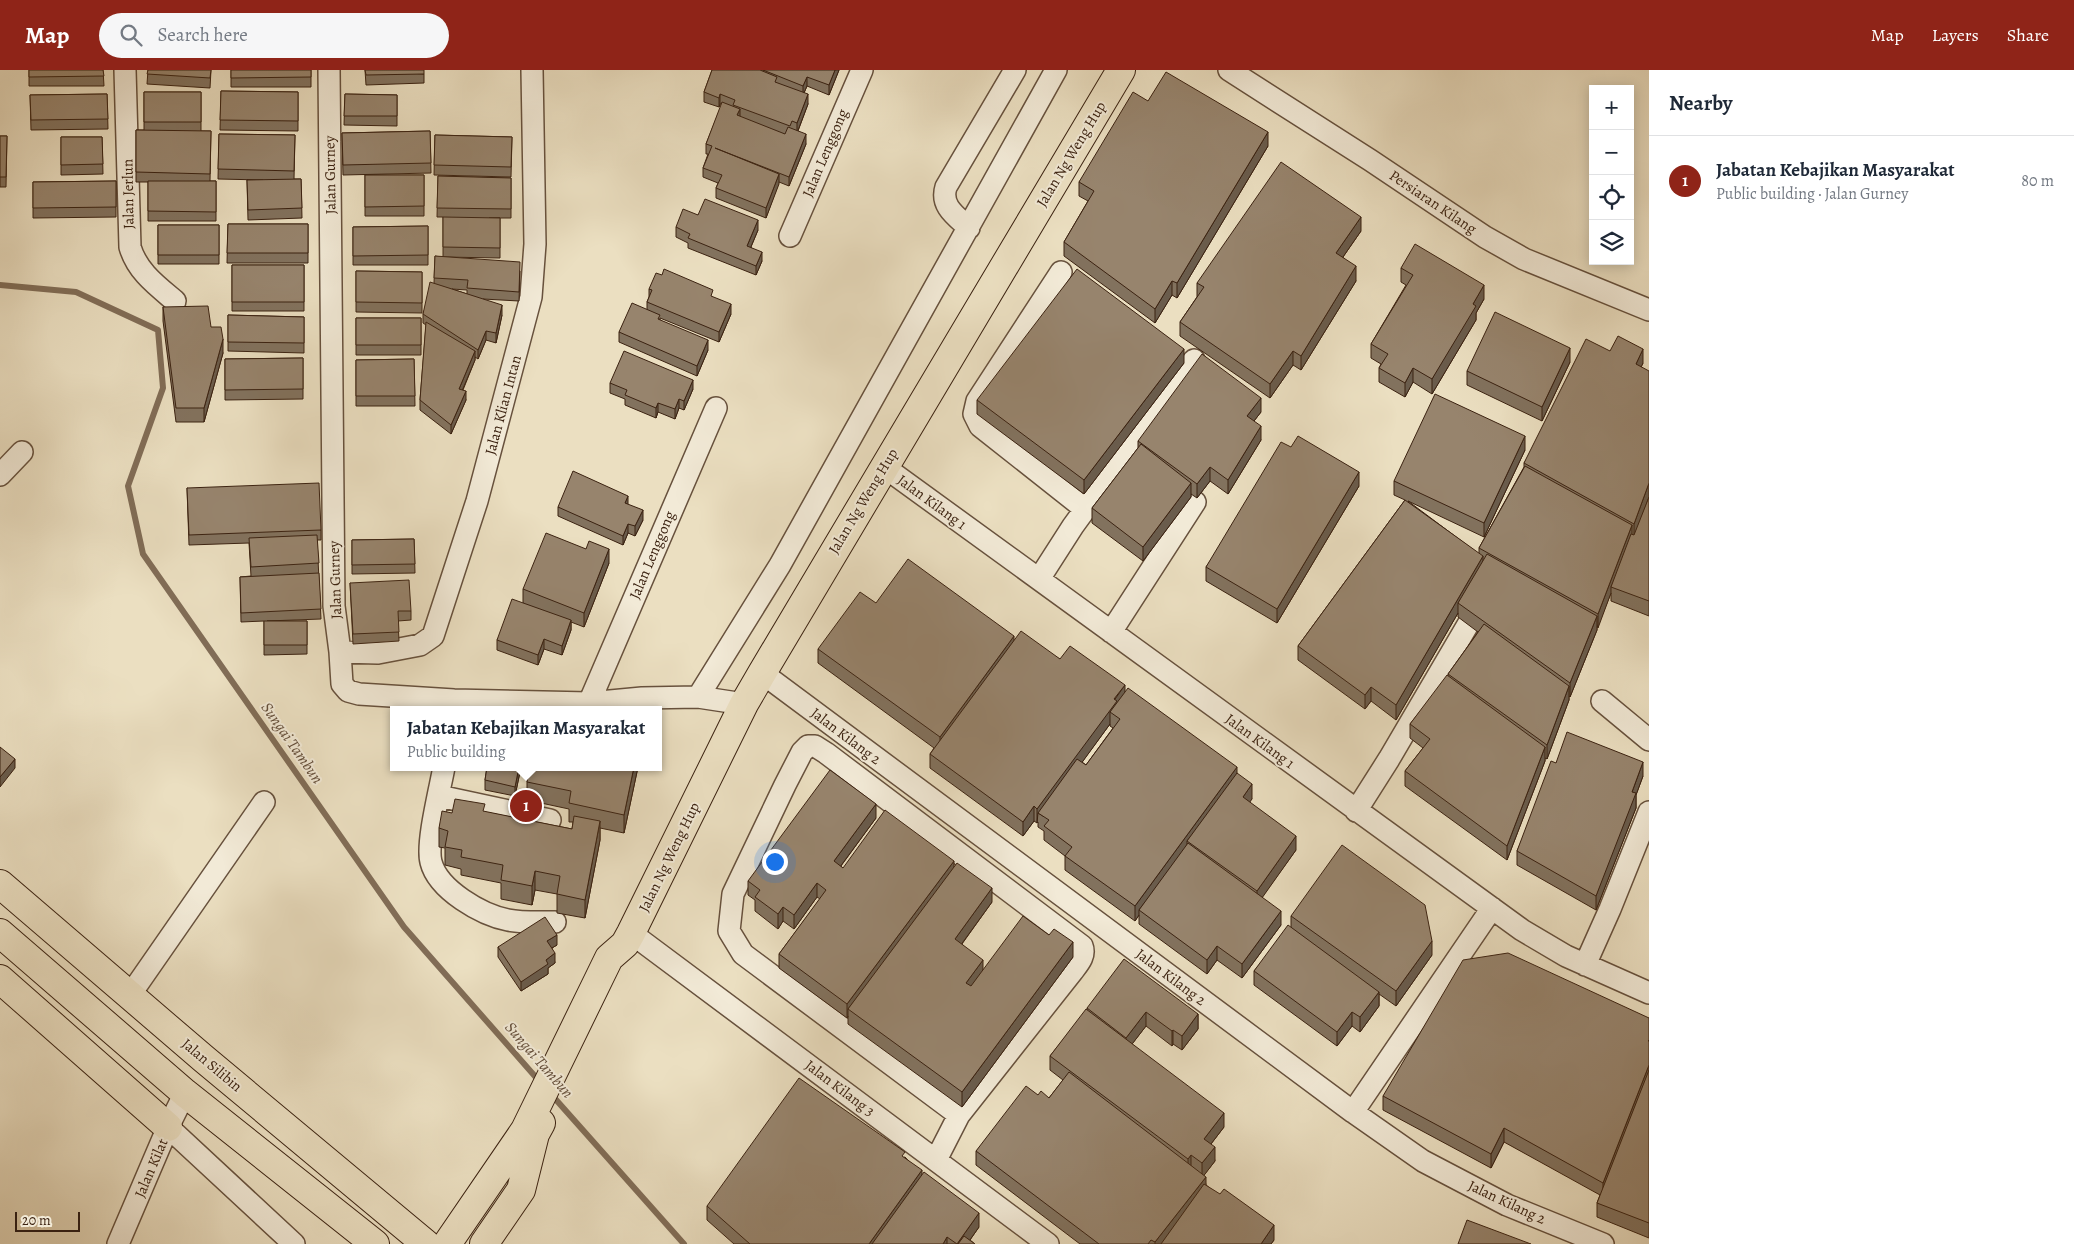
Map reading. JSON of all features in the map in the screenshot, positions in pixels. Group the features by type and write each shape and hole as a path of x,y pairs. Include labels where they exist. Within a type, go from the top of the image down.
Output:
{"main road":[{"name":"Jalan Ng Weng Hup","path":"447,1244 530,1132 573,1043 622,964 628,939 744,704 883,466 1121,70"},
{"name":"Jalan Silibin","path":"0,884 426,1244"},
{"path":"0,933 185,1093 375,1244"},
{"path":"0,979 168,1127"},
{"path":"137,1001 154,1036 186,1068 188,1078 185,1093"},
{"name":"Jalan Ng Weng Hup","path":"484,1244 521,1190 530,1132"}],"street":[{"name":"Jalan Jerlun","path":"125,70 130,247 133,258 149,280 175,301"},
{"name":"Jalan Gurney","path":"329,70 334,606 342,684 348,690 359,694 453,705 698,697 744,704"},
{"name":"Jalan Klian Intan","path":"340,652 378,653 420,645 433,636 477,501 531,297 535,244 532,70"},
{"name":"Jalan Lenggong","path":"790,236 862,70"},
{"path":"968,228 945,204 944,195 946,187 1015,70"},
{"path":"698,697 780,565 1056,70"},
{"name":"Persiaran Kilang","path":"1229,70 1493,242 1524,259 1649,310"},
{"path":"1061,272 977,402 974,414 980,426 1086,509"},
{"path":"1039,579 1086,509 1194,360"},
{"name":"Jalan Lenggong","path":"589,702 716,408"},
{"path":"0,475 22,452"},
{"name":"Jalan Kilang 1","path":"883,466 1522,930 1585,965 1649,993"},
{"path":"1111,632 1195,502"},
{"path":"1356,811 1480,604"},
{"name":"Jalan Kilang 2","path":"762,673 1353,1112 1423,1161 1507,1205 1603,1244"},
{"path":"1602,701 1649,740"},
{"path":"936,1160 960,1115 1072,972 1083,956 1084,951 1082,946 826,753 815,746 808,746 802,752 785,784 733,894 729,930 743,954 960,1115"},
{"path":"443,771 430,847 431,863 439,878 473,906 492,916 510,921 554,922"},
{"path":"439,796 550,820"},
{"path":"137,1001 264,802"},
{"path":"1585,965 1649,812"},
{"path":"1353,1112 1492,908"},
{"name":"Jalan Kilang 3","path":"628,939 936,1160 1048,1244"},
{"name":"Jalan Kilat","path":"119,1244 168,1127 185,1093"},
{"path":"168,1127 291,1243"}],"building":[{"path":"29,70 103,70 104,76 29,77"},
{"path":"148,70 211,70 210,78 147,74"},
{"path":"231,70 311,70 311,77 231,78"},
{"path":"365,70 424,70 424,74 366,75"},
{"path":"712,70 760,70 777,77 775,82 808,94 797,123 792,121 790,126 733,105 735,100 720,94 719,98 704,92"},
{"path":"763,70 835,70 829,85 807,77 803,86"},
{"path":"1166,72 1268,132 1177,283 1172,281 1155,309 1064,242 1094,191 1079,182 1133,92 1148,101"},
{"path":"221,91 298,92 298,121 220,120"},
{"path":"144,92 201,92 201,122 144,122"},
{"path":"107,94 108,119 31,120 30,95"},
{"path":"345,94 397,95 397,116 344,116"},
{"path":"722,102 740,109 737,115 785,134 788,127 806,134 789,177 715,148 779,174 766,208 716,188 722,175 703,168 712,146 706,144"},
{"path":"136,130 211,131 210,174 136,172"},
{"path":"430,131 431,163 343,165 342,133"},
{"path":"219,134 295,135 294,171 218,169"},
{"path":"435,135 512,137 511,167 434,165"},
{"path":"0,136 7,136 6,177 0,177"},
{"path":"61,137 102,137 103,164 61,165"},
{"path":"1281,162 1361,217 1336,253 1356,266 1301,356 1293,351 1270,384 1180,322 1204,287 1197,283"},
{"path":"365,175 424,175 424,206 365,207"},
{"path":"438,176 511,178 511,209 437,208"},
{"path":"301,179 302,208 248,210 247,180"},
{"path":"116,181 116,207 33,208 33,182"},
{"path":"148,181 216,181 216,212 148,211"},
{"path":"705,199 758,220 747,246 762,252 756,266 688,238 690,234 676,227 683,209 698,215"},
{"path":"443,217 500,218 500,248 443,247"},
{"path":"228,224 308,224 308,253 227,253"},
{"path":"158,225 219,225 219,255 158,255"},
{"path":"428,226 428,255 353,256 353,227"},
{"path":"1415,244 1484,285 1473,304 1476,306 1432,379 1413,368 1405,383 1379,368 1388,354 1371,344 1413,275 1401,268"},
{"path":"435,256 520,262 519,292 467,288 468,280 434,278"},
{"path":"232,265 304,265 304,302 232,302"},
{"path":"664,269 713,290 711,296 731,304 719,332 647,302 652,290 649,289 656,273 662,275"},
{"path":"1077,269 1184,349 1084,480 977,400"},
{"path":"356,271 422,272 422,303 356,302"},
{"path":"430,282 502,305 496,333 486,331 478,350 423,314"},
{"path":"632,303 660,315 658,319 708,340 697,366 619,332"},
{"path":"208,306 211,327 221,327 223,339 204,408 176,408 163,307"},
{"path":"1495,312 1570,348 1542,407 1467,371"},
{"path":"228,315 304,317 304,343 228,342"},
{"path":"356,318 421,318 421,345 356,345"},
{"path":"426,322 475,351 459,389 466,391 451,425 420,400"},
{"path":"1618,336 1643,349 1636,364 1649,371 1649,483 1634,524 1524,463 1586,339 1610,351"},
{"path":"624,351 693,380 684,401 679,399 675,409 658,403 656,408 625,395 627,390 610,383"},
{"path":"1202,354 1261,398 1247,416 1261,426 1228,480 1210,467 1197,484 1138,441"},
{"path":"303,358 303,389 225,390 225,359"},
{"path":"414,359 415,396 356,396 356,360"},
{"path":"1435,394 1525,436 1484,523 1394,481"},
{"path":"1298,436 1359,472 1277,609 1206,567 1281,442 1291,447"},
{"path":"1141,444 1191,483 1143,547 1092,508"},
{"path":"1525,466 1632,525 1598,614 1479,548"},
{"path":"573,471 628,496 625,503 643,510 635,526 628,524 623,536 558,507"},
{"path":"319,483 321,530 189,535 187,488"},
{"path":"1649,497 1649,601 1611,587 1631,534 1634,535"},
{"path":"1405,500 1483,556 1396,705 1371,687 1365,695 1298,646"},
{"path":"546,533 586,549 589,541 609,549 584,613 523,589"},
{"path":"317,535 319,563 251,567 249,538"},
{"path":"414,539 415,564 352,565 352,540"},
{"path":"1487,554 1597,616 1570,683 1458,603"},
{"path":"908,559 1014,636 940,737 818,649 860,592 876,603"},
{"path":"319,573 321,609 241,613 240,577"},
{"path":"409,580 411,611 398,611 399,632 353,634 350,583"},
{"path":"512,599 571,620 562,646 544,639 538,655 497,640"},
{"path":"264,621 307,621 307,645 264,645"},
{"path":"1484,624 1569,686 1547,745 1448,674"},
{"path":"1021,631 1060,659 1070,646 1125,685 1114,699 1117,701 1037,809 1034,806 1023,822 930,754"},
{"path":"1447,675 1545,747 1507,846 1405,771 1430,739 1410,724"},
{"path":"1128,688 1237,767 1135,906 1065,856 1072,847 1044,826 1049,820 1038,813 1077,759 1086,765 1120,719 1110,712"},
{"path":"1567,732 1643,762 1632,792 1636,793 1596,896 1517,851 1551,761 1556,763"},
{"path":"0,747 15,759 0,777"},
{"path":"830,770 876,804 834,861 843,868 885,810 954,861 847,1004 779,954 826,890 817,883 794,915 783,907 778,914 755,897 760,890 748,881"},
{"path":"486,771 518,771 515,787 485,780"},
{"path":"529,771 633,771 624,815 569,803 571,791 527,782"},
{"path":"1237,773 1252,784 1243,797 1296,836 1257,891 1187,841"},
{"path":"455,799 485,804 483,811 572,829 574,816 600,821 585,900 557,894 560,876 535,871 532,886 501,880 503,865 461,857 462,850 445,847 448,831 439,828 442,811 452,813"},
{"path":"1188,843 1281,911 1242,964 1217,946 1207,960 1139,910"},
{"path":"1342,845 1425,905 1432,941 1396,991 1291,916"},
{"path":"957,863 992,888 955,939 983,960 966,983 971,986 1023,916 1049,935 1054,929 1073,942 962,1092 848,1009"},
{"path":"545,917 557,935 547,941 555,953 546,960 548,964 521,982 498,947"},
{"path":"1288,925 1379,992 1360,1017 1352,1012 1337,1032 1254,971"},
{"path":"1508,953 1649,1018 1649,1065 1603,1183 1504,1128 1491,1154 1383,1096 1463,960"},
{"path":"1124,959 1198,1014 1182,1036 1146,1012 1126,1038 1087,1008"},
{"path":"1086,1009 1224,1113 1204,1139 1215,1147 1202,1163 1191,1155 1188,1159 1050,1056"},
{"path":"1649,1070 1649,1223 1597,1203"},
{"path":"1069,1072 1206,1177 1155,1242 1151,1240 1148,1244 1099,1244 976,1151 1026,1086 1038,1095 1041,1091 1049,1098"},
{"path":"799,1078 905,1152 902,1156 922,1170 869,1244 750,1244 707,1206"},
{"path":"924,1172 979,1213 957,1244 947,1237 943,1244 872,1244"},
{"path":"1204,1184 1220,1194 1224,1189 1274,1225 1261,1244 1161,1244"},
{"path":"1467,1220 1531,1244 1458,1244"},
{"path":"964,1236 975,1244 958,1244"}],"waterway":[{"name":"Sungai Tambun","path":"0,285 76,292 158,330 163,388 128,486 143,554 404,927 540,1082"},
{"name":"Sungai Tambun","path":"550,1093 684,1244"}],"place":[{"name":"Jabatan Kebajikan Masyarakat","path":"526,806"}]}
